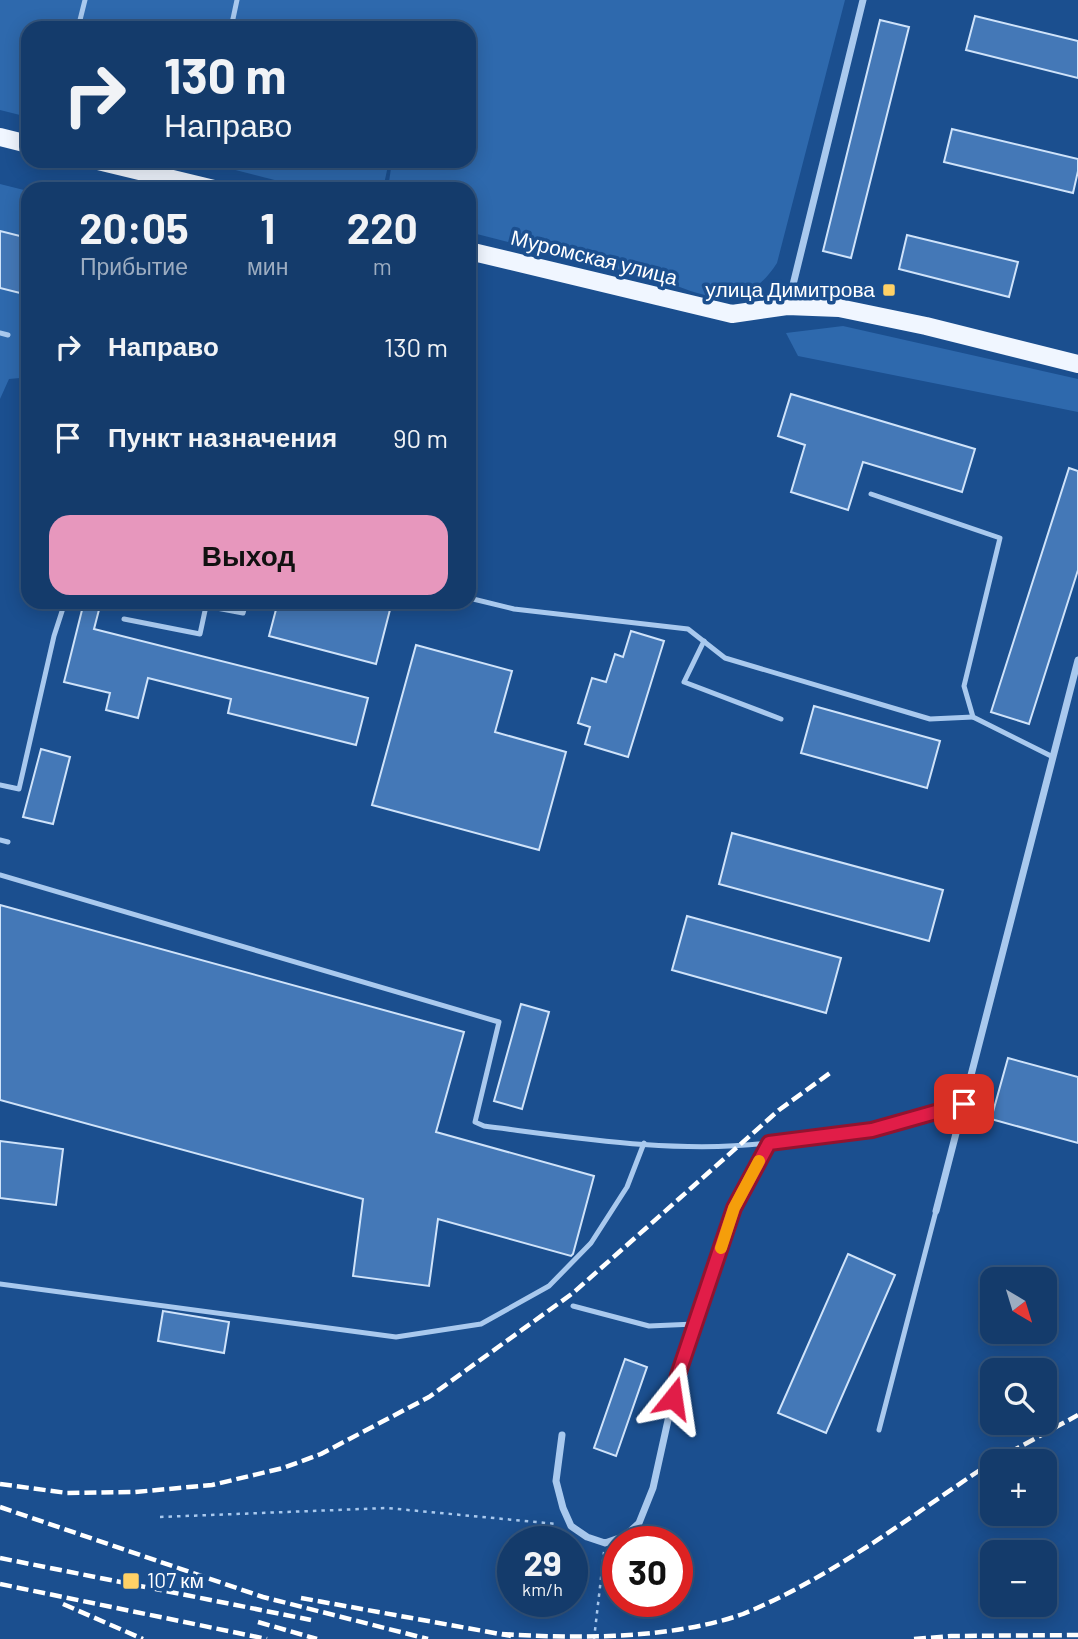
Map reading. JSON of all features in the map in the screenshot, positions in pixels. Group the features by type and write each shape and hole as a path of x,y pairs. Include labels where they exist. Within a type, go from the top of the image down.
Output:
{"main road":[{"path":"0,137 21,142"},
{"path":"127,168 185,182"},
{"name":"Муромская улица","path":"476,253 732,314 787,306 839,308 926,326 1078,364"}],"street":[{"path":"787,306 863,0"},
{"path":"936,1211 1078,660"},
{"path":"636,1526 653,1488 678,1375 734,1208 769,1143 872,1130 964,1104"},
{"path":"562,1435 556,1481 571,1526"}],"lane":[{"path":"80,21 85,0"},
{"path":"232,21 237,0"},
{"path":"0,333 8,335"},
{"path":"871,494 1000,538 964,686 973,717"},
{"path":"476,600 514,609 688,629 725,658 930,719 973,717 1053,757"},
{"path":"0,785 19,789 54,636 63,609"},
{"path":"124,620 200,634 205,609"},
{"path":"222,609 243,613 244,609"},
{"path":"704,641 684,682 781,719"},
{"path":"0,840 8,842"},
{"path":"0,875 499,1022 475,1122 484,1126 644,1143 738,1146 769,1143"},
{"path":"0,1284 396,1337 481,1324 549,1286 591,1243 627,1187 644,1143"},
{"path":"879,1430 936,1211"},
{"path":"573,1306 649,1326 695,1324"}],"path":[{"path":"160,1517 387,1508 571,1526"},
{"path":"594,1639 602,1568"}],"shaded area":[{"path":"0,0 845,0 777,263 759,284 740,295 720,297 700,294 636,272 614,269 476,234 476,182 389,182 391,168 476,168 476,21 21,21 21,115 0,110"},
{"path":"228,168 388,168 384,182 282,182"},
{"path":"0,184 21,189 21,373 20,378 9,379 0,399"},
{"path":"843,326 1078,379 1078,412 798,356 786,333"}],"building":[{"path":"975,16 1078,41 1078,78 966,50"},
{"path":"880,20 909,27 851,258 823,251"},
{"path":"952,129 1078,159 1073,193 944,162"},
{"path":"0,231 21,236 21,293 0,288"},
{"path":"907,235 1018,262 1009,297 899,269"},
{"path":"791,394 975,449 962,492 863,462 848,510 791,492 805,445 778,436"},
{"path":"1069,468 1078,471 1078,570 1029,724 991,712"},
{"path":"82,609 99,609 94,629 368,698 356,745 228,713 231,699 148,678 138,718 106,710 110,693 64,682"},
{"path":"276,609 390,609 376,664 269,636"},
{"path":"631,631 664,641 628,757 585,744 590,727 578,723 592,678 606,682 615,654 623,657"},
{"path":"416,645 512,671 495,732 566,752 539,850 372,805"},
{"path":"814,706 940,741 927,788 801,753"},
{"path":"41,749 70,757 53,824 23,817"},
{"path":"732,833 943,890 929,941 719,884"},
{"path":"0,905 464,1032 436,1132 594,1176 573,1254 571,1256 438,1219 429,1286 353,1276 363,1199 0,1100"},
{"path":"687,916 841,958 826,1013 672,970"},
{"path":"521,1004 549,1012 522,1109 494,1101"},
{"path":"1008,1058 1078,1077 1078,1143 991,1119"},
{"path":"0,1141 63,1149 56,1205 0,1198"},
{"path":"848,1254 895,1275 826,1433 778,1413"},
{"path":"163,1311 229,1322 224,1353 158,1341"},
{"path":"625,1359 647,1367 616,1456 594,1448"}],"railway":[{"path":"0,1484 67,1493 135,1492 212,1485 283,1468 321,1454 429,1397 573,1293 779,1110 830,1073"},
{"path":"1016,1449 1078,1415"},
{"path":"502,1634 561,1637 656,1633 743,1614 840,1564 980,1470"},
{"path":"0,1507 263,1597 428,1639"},
{"path":"0,1558 311,1620"},
{"path":"0,1584 267,1639"},
{"path":"301,1598 511,1636"},
{"path":"63,1604 143,1639"},
{"path":"258,1622 317,1639"},
{"path":"914,1639 1078,1635"}],"slow traffic":[{"path":"721,1248 734,1208 759,1161"}],"place":[{"name":"улица Димитрова","path":"889,290"},
{"name":"107 км","path":"131,1581"}],"route":[{"path":"673,1398 678,1375 734,1208 769,1143 872,1130 964,1104"}]}
